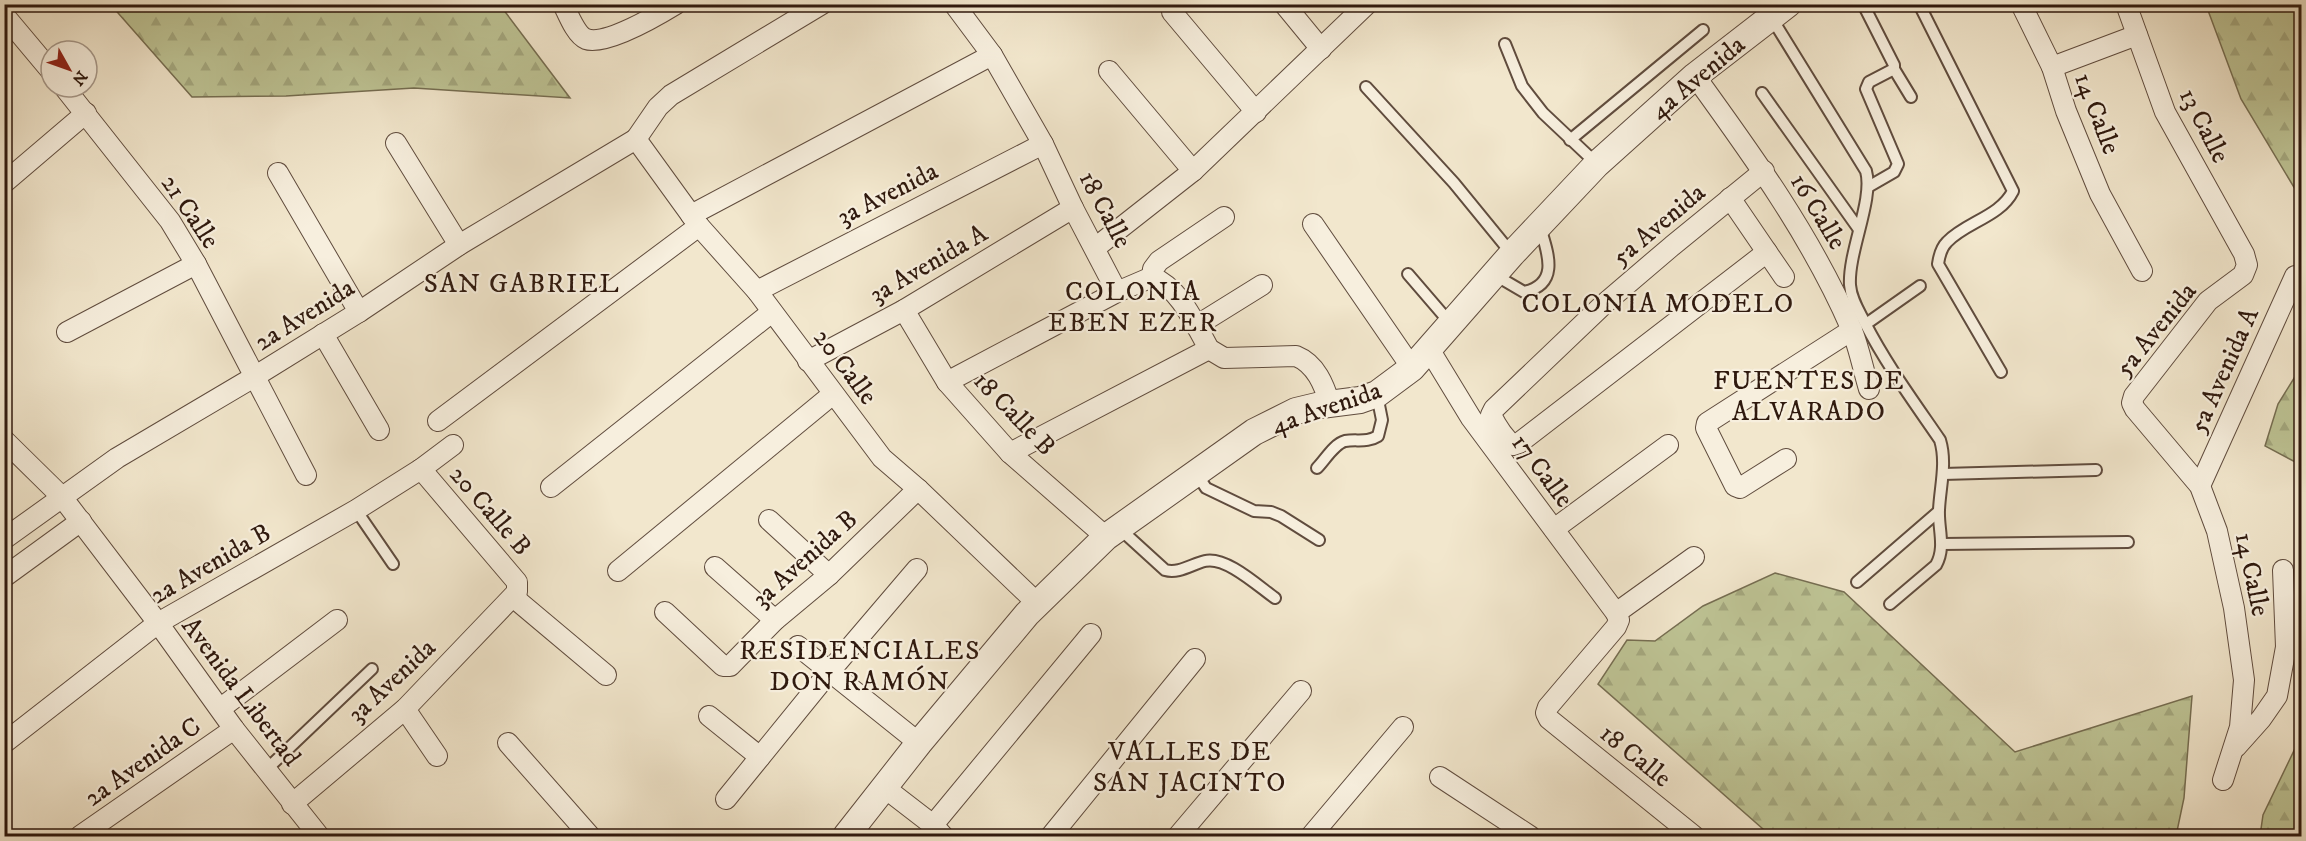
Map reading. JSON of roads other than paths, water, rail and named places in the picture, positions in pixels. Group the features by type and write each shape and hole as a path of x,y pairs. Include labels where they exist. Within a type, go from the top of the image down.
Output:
{"street":[{"path":"563,4 580,34 585,38 602,39 643,23 676,4"},
{"path":"636,140 658,107 671,95 822,4"},
{"path":"1284,4 1321,49"},
{"path":"1095,248 1192,171 1367,4"},
{"name":"14 Calle","path":"2021,4 2052,67 2066,111 2100,194 2142,271"},
{"name":"13 Calle","path":"2126,4 2165,112 2244,254 2247,265"},
{"name":"18 Calle","path":"965,8 1043,144 1073,208 1118,292 1152,277"},
{"name":"4a Avenida","path":"846,837 919,743 1037,603 1113,533 1254,432 1296,411 1360,400 1377,394 1412,368 1512,254 1598,164 1695,76 1779,10"},
{"path":"1172,12 1256,112"},
{"path":"4,15 39,57"},
{"path":"2052,67 2137,34"},
{"path":"438,421 695,221 992,55"},
{"path":"1109,71 1192,171"},
{"name":"16 Calle","path":"1695,76 1764,171 1859,327 1869,389"},
{"name":"21 Calle","path":"74,99 170,221 196,264 306,475"},
{"path":"4,183 86,113"},
{"name":"20 Calle","path":"636,140 695,221 757,291 882,458 918,489 1037,603"},
{"name":"2a Avenida","path":"4,539 117,458 359,312 459,245 636,140"},
{"path":"396,143 459,245"},
{"name":"3a Avenida","path":"757,291 1043,144"},
{"name":"5a Avenida","path":"1764,171 1604,304 1494,409 1491,415 1494,421 1509,442 1513,445 1519,443 1767,252"},
{"path":"278,173 359,312"},
{"path":"1730,198 1784,277"},
{"name":"3a Avenida A","path":"808,361 904,310 1073,208"},
{"path":"1224,217 1159,261 1152,277 1164,282 1174,291 1209,349 1224,358 1296,356 1306,360 1313,367 1324,387 1330,404"},
{"path":"1312,224 1412,368"},
{"path":"67,332 196,264"},
{"name":"5a Avenida","path":"2132,403 2134,396 2208,301 2243,275 2247,265"},
{"name":"5a Avenida A","path":"2200,486 2295,276"},
{"path":"1196,326 1262,285"},
{"path":"947,382 1118,292"},
{"name":"18 Calle B","path":"904,310 947,382 1010,453 1113,533"},
{"path":"551,487 772,312"},
{"path":"1786,459 1740,488 1735,486 1706,428 1707,423 1859,327"},
{"path":"323,334 379,430"},
{"path":"1010,453 1209,349"},
{"name":"17 Calle","path":"1429,349 1471,418 1618,616"},
{"path":"618,571 833,394"},
{"name":"14 Calle","path":"2132,403 2200,486 2219,542 2234,608 2244,680 2240,727 2223,780"},
{"name":"Avenida Libertad","path":"4,440 62,497 158,623 234,729 320,837"},
{"name":"2a Avenida B","path":"4,743 158,623 356,510 421,469 453,445"},
{"path":"1554,529 1668,446"},
{"name":"20 Calle B","path":"421,469 517,582 516,592 606,675"},
{"name":"3a Avenida B","path":"665,612 727,668 776,620 829,575 918,489"},
{"path":"769,520 829,575"},
{"path":"4,577 81,521"},
{"path":"1618,616 1694,557"},
{"path":"715,567 776,620"},
{"path":"726,800 830,671 917,569"},
{"path":"2232,751 2261,720 2277,696 2286,648 2283,570"},
{"name":"3a Avenida","path":"292,804 405,709 516,592"},
{"name":"18 Calle","path":"1618,616 1616,627 1548,707 1546,713 1549,719 1694,837"},
{"path":"221,708 337,620"},
{"path":"885,788 938,831 1091,634"},
{"path":"798,646 919,743"},
{"path":"1052,837 1195,659"},
{"path":"1178,837 1301,691"},
{"path":"405,709 437,756"},
{"path":"709,716 760,757"},
{"path":"1311,837 1403,727"},
{"name":"2a Avenida C","path":"80,837 234,729"},
{"path":"508,743 590,837"},
{"path":"1440,777 1530,837"}],"lane":[{"path":"1863,4 1894,69 1911,97"},
{"path":"1919,4 2013,191 2008,201 1998,209 1946,243 1938,264 2001,372"},
{"path":"1779,10 1866,171 1868,187 1858,228 1850,284 1859,327 1872,338 1940,440 1943,449 1943,474 1938,512 1942,544 1940,558 1936,565 1890,604"},
{"path":"1570,140 1702,30"},
{"path":"1504,44 1522,86 1543,113 1598,164"},
{"path":"1868,187 1894,172 1898,164 1866,89 1869,82 1894,69"},
{"path":"1366,87 1454,183 1512,254"},
{"path":"1762,93 1858,228"},
{"path":"1495,275 1524,292 1535,290 1546,276 1550,266 1540,226"},
{"path":"1408,274 1452,324"},
{"path":"1859,327 1920,286"},
{"path":"1317,468 1338,445 1345,441 1371,441 1378,436 1382,420 1377,394"},
{"path":"1943,474 2096,470"},
{"path":"1196,473 1206,488 1254,511 1271,512 1281,516 1319,540"},
{"path":"356,510 393,564"},
{"path":"1857,582 1938,512"},
{"path":"1113,533 1165,570 1171,572 1208,560 1219,561 1275,598"},
{"path":"1942,544 2128,542"},
{"path":"267,770 372,669"}],"district":[{"name":"SAN GABRIEL","path":"522,283"},
{"name":"COLONIA MODELO","path":"1658,303"},
{"name":"COLONIA EBEN EZER","path":"1133,306"},
{"name":"FUENTES DE ALVARADO","path":"1809,396"},
{"name":"RESIDENCIALES DON RAMÓN","path":"860,666"},
{"name":"VALLES DE SAN JACINTO","path":"1190,766"}]}
